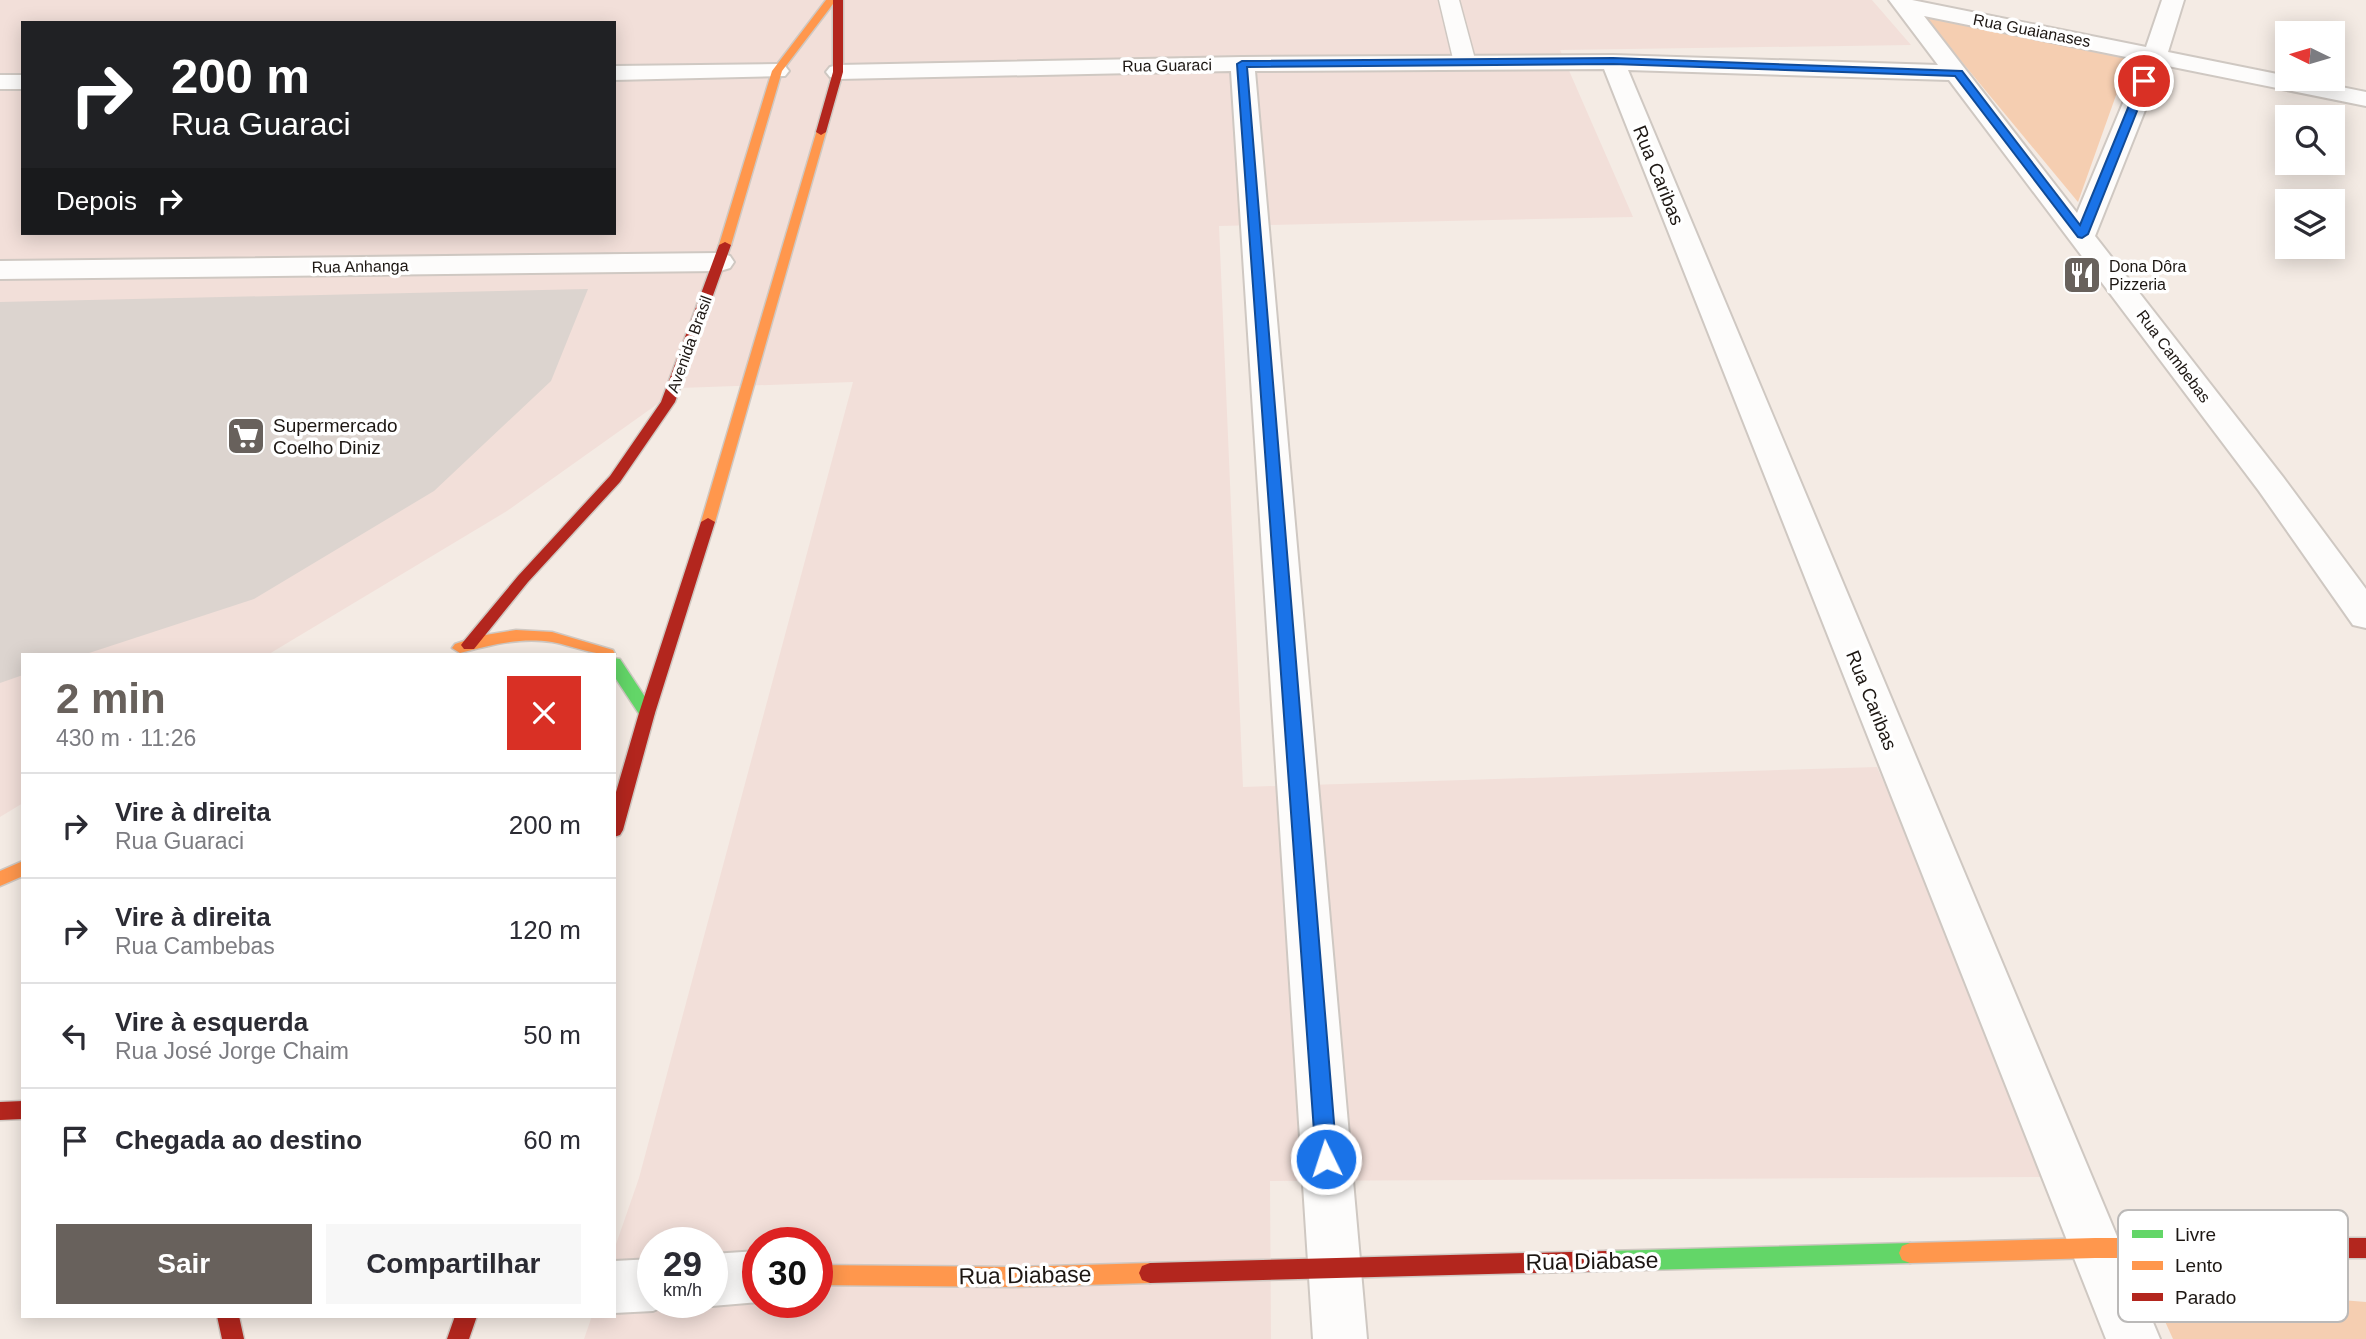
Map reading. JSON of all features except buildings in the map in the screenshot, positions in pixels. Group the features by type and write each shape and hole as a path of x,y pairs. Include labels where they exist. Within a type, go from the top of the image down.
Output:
{"main road":[{"name":"Avenida Brasil","path":"469,645 523,579 615,479 668,402 720,262 777,71 831,0"},
{"path":"616,823 647,713 687,594 838,72 838,0"},
{"path":"449,653 469,645 514,635 548,635 582,642 605,653"},
{"path":"616,666 647,713"},
{"path":"0,879 21,870"},
{"path":"0,1111 21,1110"},
{"name":"Rua Diabase","path":"833,1275 1013,1277 2118,1248"},
{"name":"Rua Diabase","path":"2348,1248 2366,1248"},
{"path":"228,1318 233,1339"},
{"path":"458,1339 465,1318"}],"street":[{"path":"2082,234 2155,55 2173,0"},
{"name":"Rua Guaianases","path":"1902,2 2366,99"},
{"name":"Rua Cambebas","path":"1902,2 2271,484 2366,616"},
{"name":"Rua Guaraci","path":"838,72 1242,64 1613,61 1958,73"},
{"name":"Rua Caribas","path":"1613,61 2118,1303"},
{"path":"1242,64 1340,1339"},
{"path":"616,73 777,71"},
{"path":"0,82 21,82"},
{"name":"Rua Anhanga","path":"0,270 720,262"},
{"path":"616,1287 637,1285"},
{"name":"Rua Caribas","path":"2126,1322 2133,1339"}],"lane":[{"path":"1449,0 1465,62"}],"shaded area":[{"path":"0,0 1872,0 1911,45 1560,50 1633,217 1219,226 1243,787 1877,767 2056,1177 1270,1181 1271,1339 584,1339 591,1318 616,1318 616,1244 639,1178 853,382 680,388 507,511 271,653 21,653 21,804 0,817"},
{"path":"1923,15 2130,56 2078,202"},
{"path":"2348,1301 2366,1302 2366,1339 2173,1339 2165,1322 2348,1322"}],"traffic: fast":[{"path":"616,666 647,713"},
{"path":"1606,1261 1910,1253"}],"traffic: slow":[{"path":"725,245 777,71 831,0"},
{"path":"708,522 821,132"},
{"path":"460,648 498,637 534,635 571,641 604,653"},
{"path":"0,879 21,869"},
{"path":"1910,1253 2118,1248"},
{"path":"833,1275 1013,1277 1150,1273"}],"traffic: jam":[{"path":"821,132 838,72 838,0"},
{"path":"469,645 523,579 615,479 668,402 725,245"},
{"path":"616,823 647,713 708,522"},
{"path":"0,1111 21,1110"},
{"path":"2348,1248 2366,1248"},
{"path":"1150,1273 1606,1261"},
{"path":"228,1318 233,1339"},
{"path":"458,1339 465,1318"}],"place":[{"name":"Dona Dôra Pizzeria","path":"2082,275"},
{"name":"Supermercado Coelho Diniz","path":"246,436"}],"route":[{"path":"1326,1159 1242,64 1613,61 1958,73 2082,234 2144,81"}]}
